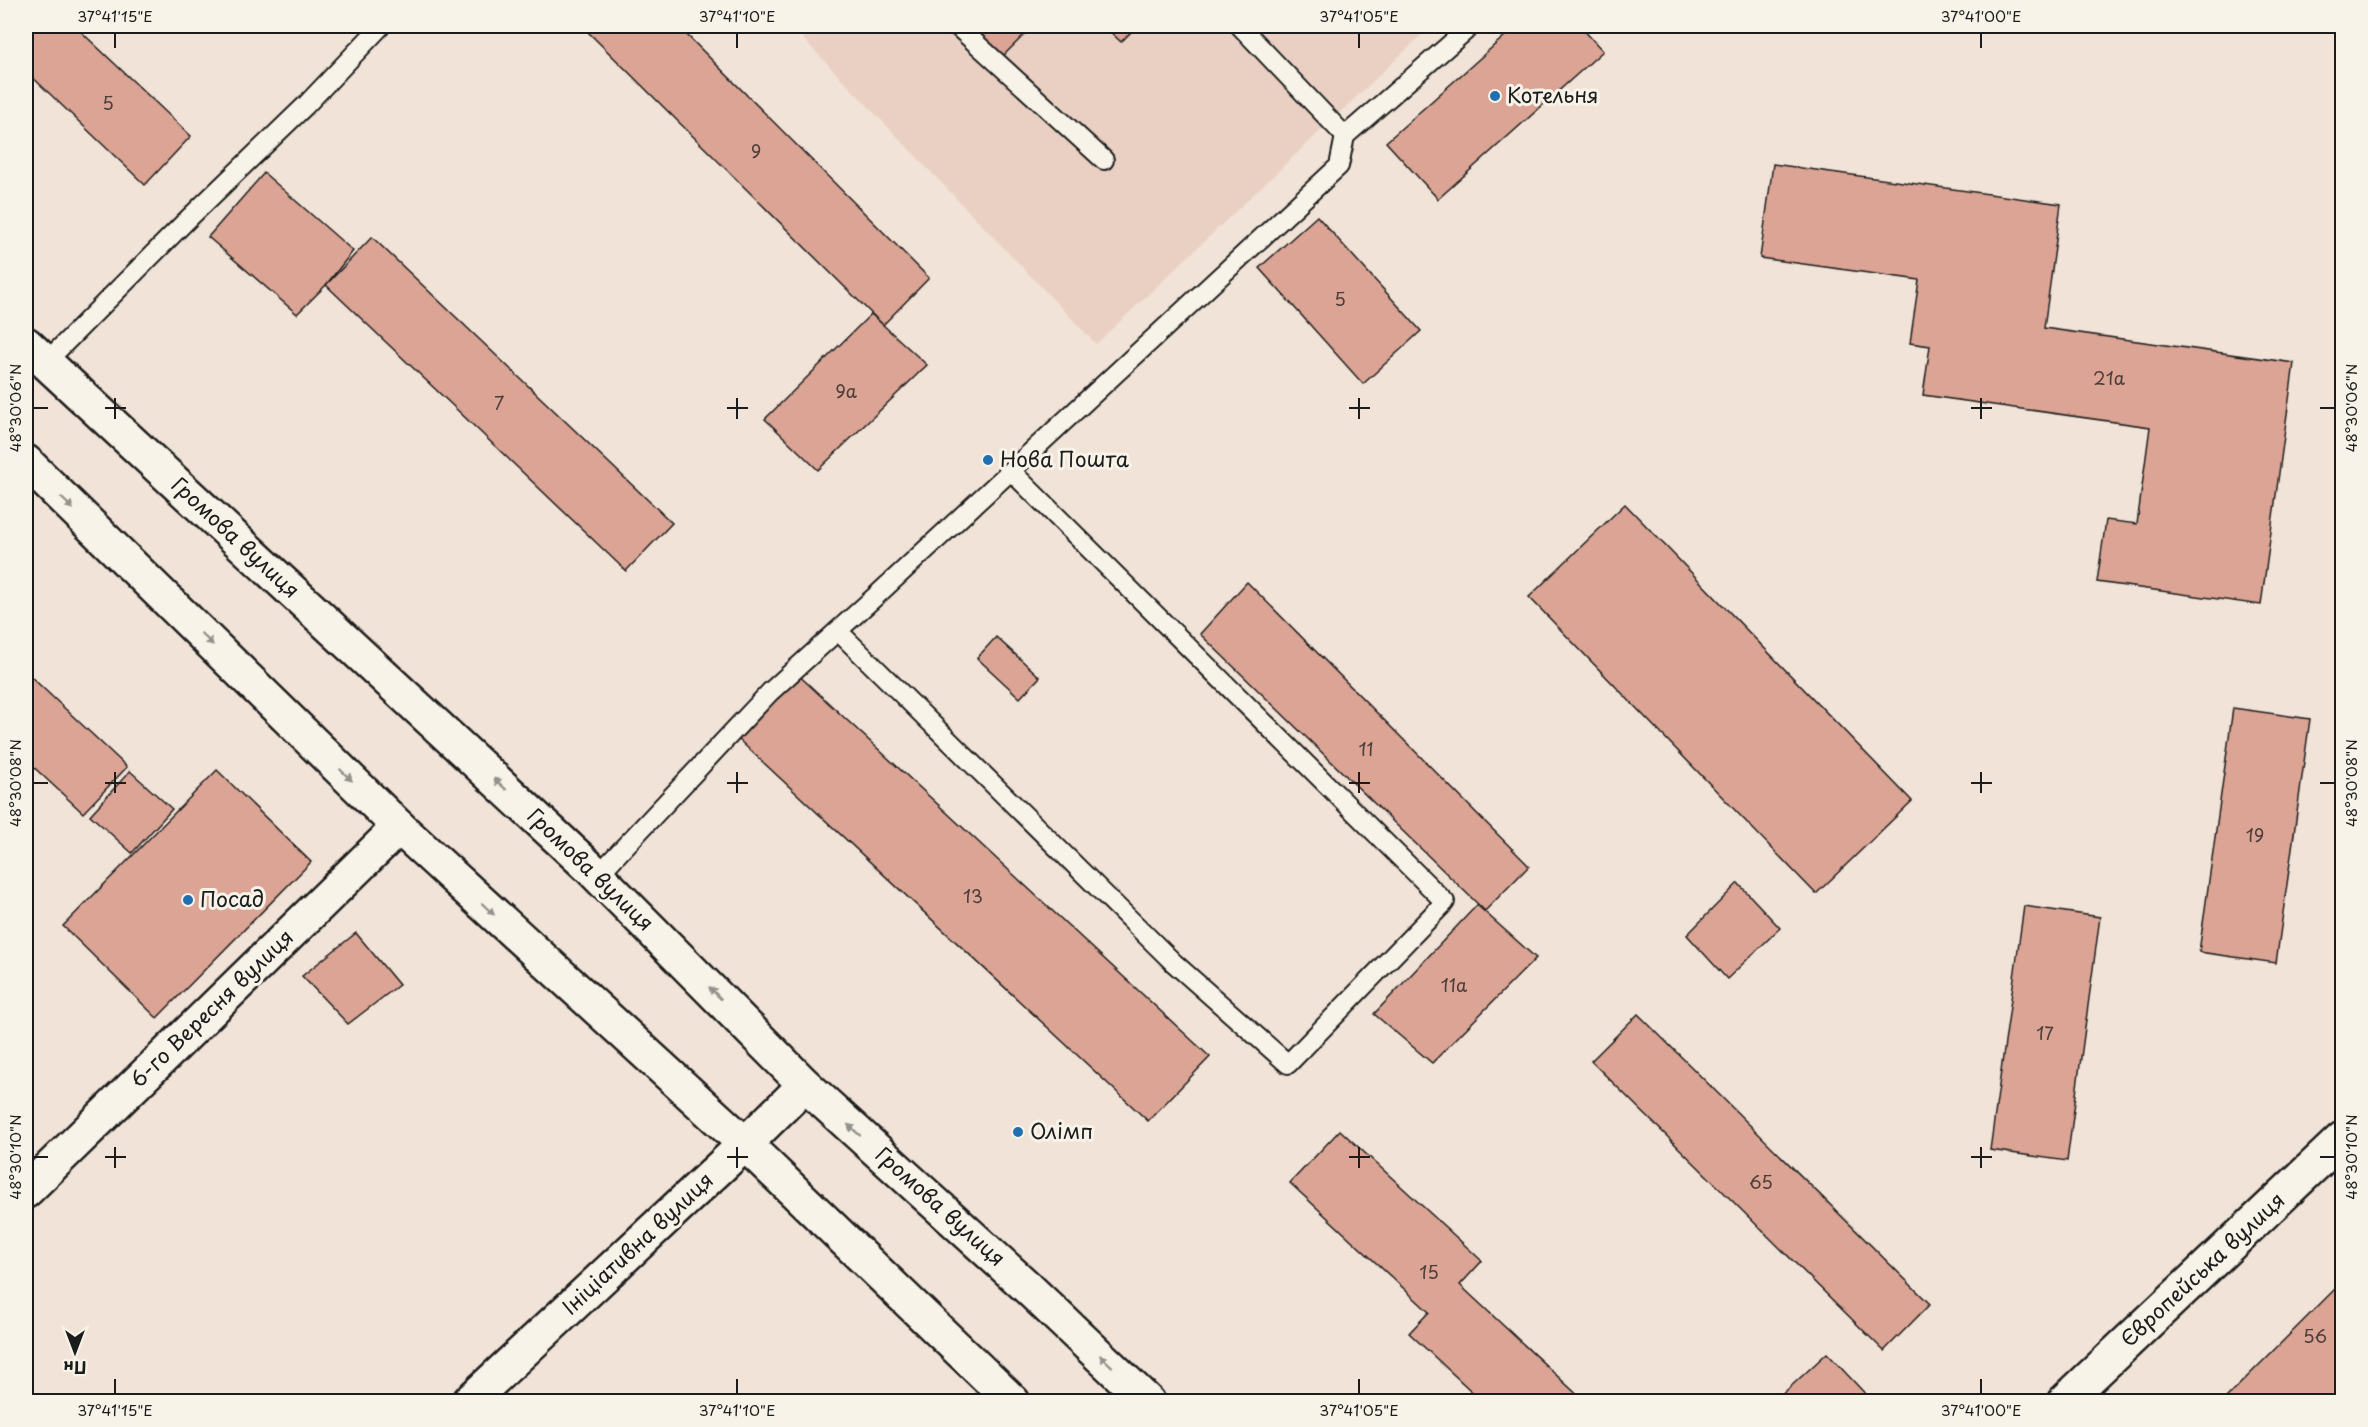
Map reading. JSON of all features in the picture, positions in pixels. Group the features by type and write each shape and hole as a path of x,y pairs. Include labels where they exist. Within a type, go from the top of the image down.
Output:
{"street":[{"name":"Громова вулиця","path":"35,353 598,876 805,1085 1027,1287 1148,1401"},
{"path":"26,462 399,827 745,1144 1013,1401"},
{"name":"6-го Вересня вулиця","path":"26,1191 399,827"},
{"name":"Ініціативна вулиця","path":"469,1401 745,1144 805,1085"},
{"name":"Європейська вулиця","path":"2064,1401 2343,1139"}],"lane":[{"path":"35,353 187,220 306,105 381,26"},
{"path":"957,26 1104,160"},
{"path":"1240,26 1345,136"},
{"path":"598,876 770,692 1339,166 1345,136 1471,26"},
{"path":"837,631 1174,963 1288,1064 1445,902 1011,471"}],"shaded area":[{"path":"791,26 1428,26 1430,27 1096,344"}],"building":[{"path":"26,26 75,26 191,136 145,185 26,71"},
{"path":"582,26 678,26 929,278 883,325"},
{"path":"972,26 1033,26 1003,56"},
{"path":"1104,26 1137,26 1121,42"},
{"name":"Котельня","path":"1516,26 1580,26 1603,51 1438,199 1386,142"},
{"path":"1773,164 2061,204 2044,328 2294,363 2261,605 2097,582 2106,520 2137,524 2150,427 1923,395 1930,346 1910,343 1919,280 1760,258"},
{"path":"264,173 353,251 326,285 297,314 208,237"},
{"path":"1317,216 1421,331 1363,384 1259,268"},
{"path":"372,237 672,523 626,571 326,285"},
{"path":"871,314 927,365 818,470 765,419"},
{"path":"1625,504 1912,801 1816,894 1529,597"},
{"path":"1247,582 1529,866 1485,911 1200,634"},
{"path":"996,637 1040,677 1020,698 977,658"},
{"path":"793,670 1210,1057 1148,1121 737,738"},
{"path":"26,672 127,767 83,813 26,760"},
{"path":"2233,708 2310,719 2276,963 2199,952"},
{"path":"217,770 311,862 157,1018 63,926"},
{"path":"130,771 172,809 132,853 90,815"},
{"path":"1738,883 1780,928 1727,979 1687,935"},
{"path":"1477,905 1536,958 1432,1063 1374,1014"},
{"path":"2024,906 2100,917 2067,1161 1990,1150"},
{"path":"356,933 399,985 348,1024 302,976"},
{"path":"1638,1014 1930,1304 1884,1351 1591,1061"},
{"path":"1340,1130 1482,1261 1460,1285 1585,1402 1483,1402 1409,1333 1429,1312 1290,1183"},
{"path":"2342,1282 2342,1391 2332,1402 2222,1402"},
{"path":"1827,1353 1873,1402 1774,1402"}],"place":[{"name":"Котельня","path":"1495,96"},
{"name":"Нова Пошта","path":"988,460"},
{"name":"Посад","path":"188,900"},
{"name":"Олімп","path":"1018,1132"}]}
